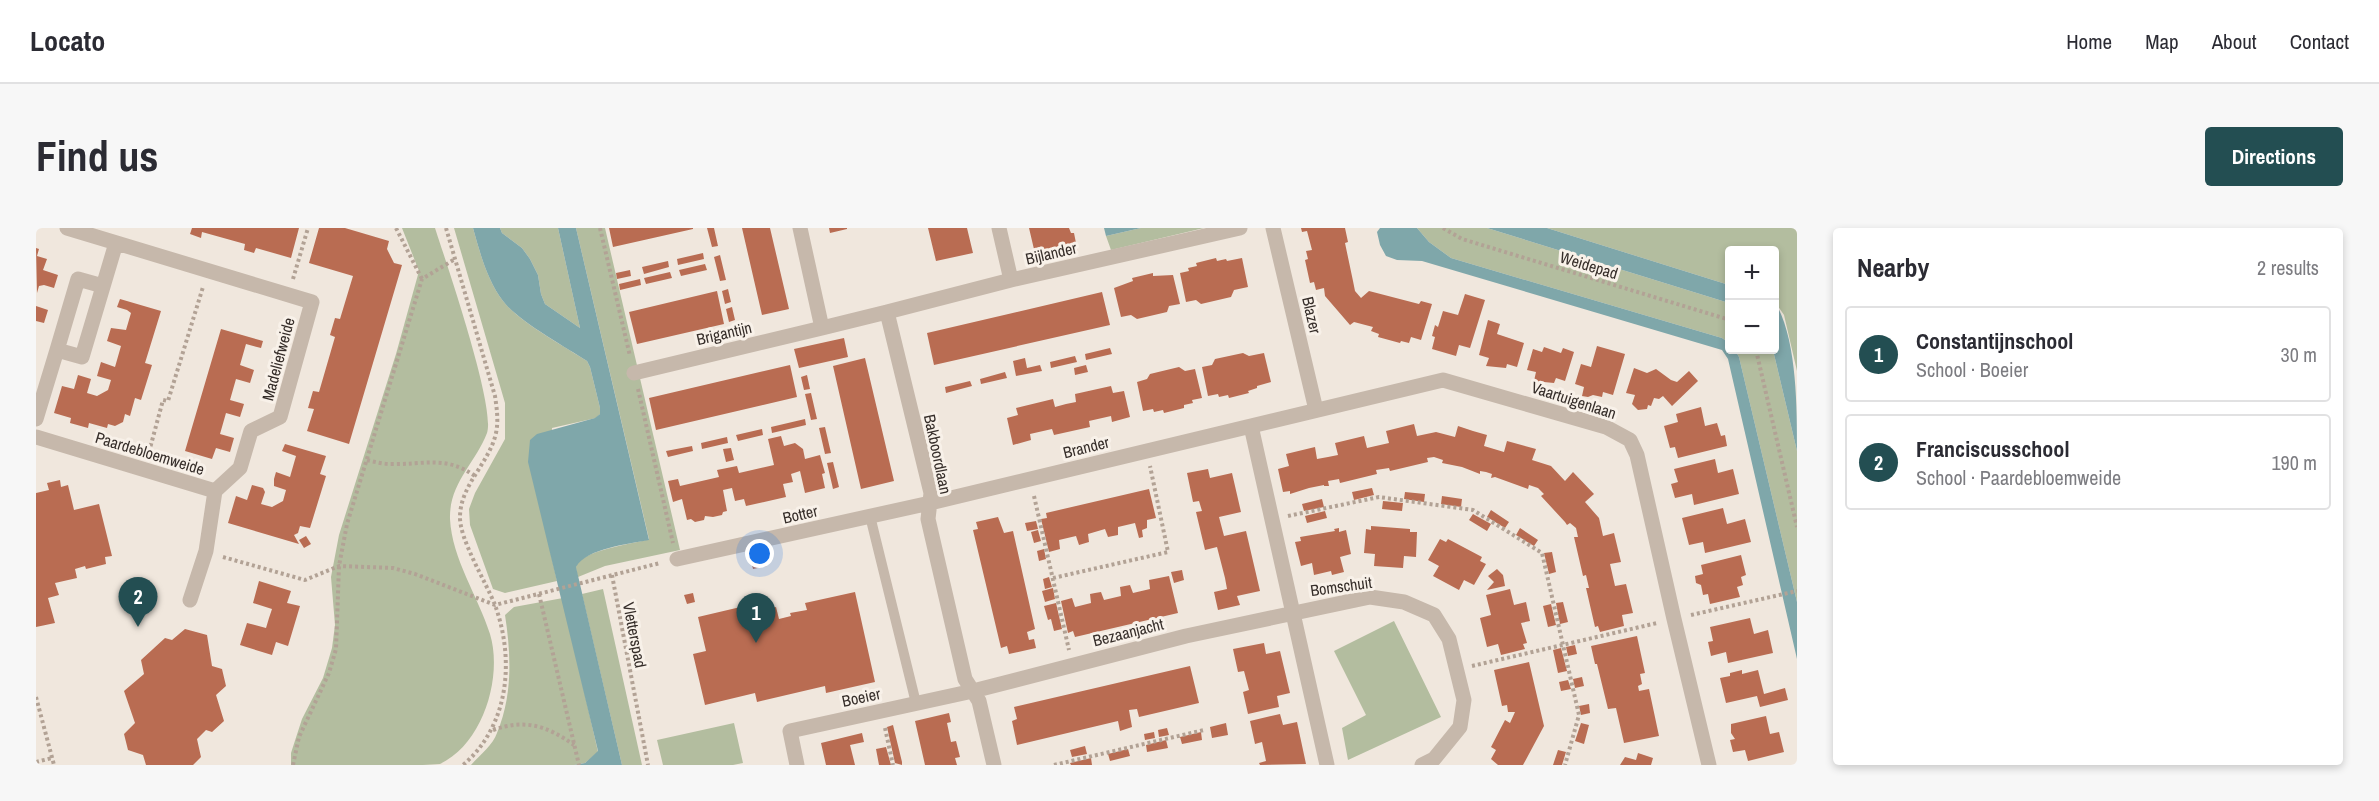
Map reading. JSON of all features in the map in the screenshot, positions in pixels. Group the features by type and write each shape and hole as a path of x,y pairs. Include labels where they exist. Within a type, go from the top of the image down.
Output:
{"street":[{"name":"Madeliefweide","path":"67,228 312,302 280,417 251,431 240,468 215,491"},
{"path":"800,228 822,328 887,312"},
{"name":"Bijlander","path":"999,228 1011,280"},
{"name":"Bijlander","path":"887,312 1011,280 1240,228"},
{"name":"Blazer","path":"1273,228 1316,410"},
{"path":"57,350 82,357 116,243"},
{"path":"36,419 78,279 103,286"},
{"name":"Bakboordlaan","path":"887,312 931,493 928,519 965,679 978,701 994,765"},
{"name":"Brigantijn","path":"634,373 822,328"},
{"name":"Vaartuigenlaan","path":"1251,426 1443,380 1606,427 1630,440 1637,455 1709,765"},
{"name":"Brander","path":"930,503 1251,426"},
{"name":"Bomschuit","path":"1251,426 1327,765"},
{"name":"Paardebloemweide","path":"36,437 215,491 206,551 190,600"},
{"name":"Botter","path":"677,559 930,503"},
{"name":"Bomschuit","path":"1293,612 1370,597 1404,602 1434,615 1449,639 1464,700 1460,727 1434,759 1422,765"},
{"name":"Bezaanjacht","path":"973,691 1186,636 1293,612"},
{"name":"Boeier","path":"797,765 790,731 973,691"}],"lane":[{"path":"870,516 916,704"}],"path":[{"path":"289,295 308,228"},
{"path":"396,228 422,279"},
{"path":"446,228 495,396 498,418 495,438 463,495 459,517 464,535 495,605 506,649 506,679 497,718 478,752 463,765"},
{"path":"206,551 305,580 339,566 393,568 415,574 495,605 677,559 600,228"},
{"name":"Weidepad","path":"1443,228 1462,239 1725,318"},
{"path":"293,765 299,737 329,673 336,649 339,566 347,524 422,279 455,259"},
{"path":"144,470 163,400 168,401 208,270"},
{"path":"1757,354 1797,527"},
{"path":"1053,578 1168,552 1147,451"},
{"path":"367,460 389,464 450,463 475,476"},
{"path":"1030,479 1073,665"},
{"path":"1272,520 1379,497 1473,510 1542,552 1579,715 1565,765"},
{"name":"Vletterspad","path":"612,575 648,765"},
{"path":"1456,669 1797,591"},
{"path":"539,594 578,762"},
{"path":"36,697 54,765"},
{"path":"881,711 893,765"},
{"path":"492,730 508,725 528,723 548,730 574,745"},
{"path":"1054,765 1204,730"},
{"path":"36,762 52,758"}],"green space":[{"path":"402,228 435,228 459,301 484,395 488,418 487,433 458,484 451,506 450,519 460,563 490,634 494,670 491,689 486,708 468,741 440,764 291,765 291,753 302,719 323,678 332,648 335,625 331,577 339,535 396,354 419,271"},
{"path":"454,228 473,228 488,275 497,293 510,309 542,333 587,361 600,408 600,414 596,418 552,428 548,541 557,581 505,593 493,589 470,525 469,509 475,493 505,439 505,403"},
{"path":"500,228 558,228 580,328 545,304 538,275 530,259 522,248 502,233"},
{"path":"576,228 605,228 680,550 605,566 578,577 576,567 579,561 587,556 608,548 649,539"},
{"path":"1141,228 1204,228 1111,250 1106,236"},
{"path":"1417,228 1487,228 1725,302 1725,340 1451,258 1429,242"},
{"path":"1547,228 1797,228 1797,371 1784,315 1779,308 1779,246 1725,246 1725,284"},
{"path":"1737,354 1774,354 1797,451 1797,602"},
{"path":"603,589 642,765 622,765 582,594"},
{"path":"563,598 598,752 585,763 574,765 471,765 495,737 506,704 509,645 505,615 514,607"},
{"path":"1394,621 1441,717 1348,760 1342,728 1366,715 1334,651"},
{"path":"734,723 743,763 663,765 657,740"}],"water":[{"path":"473,228 500,228 502,233 522,248 538,275 545,304 580,328 558,228 576,228 649,540 599,551 589,555 576,567 622,765 574,765 585,763 598,751 528,462 530,440 537,434 595,418 600,414 590,367 587,361 530,325 503,301 488,275"},
{"path":"1104,228 1141,228 1106,236"},
{"path":"1380,228 1417,228 1429,242 1451,258 1725,340 1725,354 1737,354 1739,357 1797,602 1797,659 1728,359 1722,350 1422,261 1397,260 1386,256 1377,232"},
{"path":"1487,228 1547,228 1725,284 1725,302"},
{"path":"1779,311 1792,354 1796,394 1797,451 1774,354 1779,354"}],"building":[{"path":"192,228 299,228 291,258 256,248 254,253 244,250 245,244 202,232 201,238 190,234"},
{"path":"319,228 345,228 389,241 387,249 394,263 402,265 349,444 307,431 314,409 308,408 313,391 319,392 335,337 330,335 335,318 340,319 353,276 309,263"},
{"path":"609,228 693,228 693,229 613,247"},
{"path":"707,228 714,228 718,246 712,247"},
{"path":"742,228 770,228 789,309 762,315"},
{"path":"829,228 847,228 847,229 830,233"},
{"path":"928,228 967,228 973,253 936,261"},
{"path":"1029,228 1069,228 1071,233 1074,233 1078,253 1037,262"},
{"path":"1301,228 1345,228 1348,242 1345,243 1355,291 1361,298 1369,291 1419,304 1421,301 1432,304 1421,340 1411,337 1409,343 1401,341 1400,343 1378,337 1379,334 1371,331 1373,327 1354,322 1350,325 1325,296 1324,288 1316,290 1314,282 1310,283 1305,260 1308,259 1306,251 1312,250 1307,231 1302,232"},
{"path":"36,248 39,249 37,256 47,259 43,270 58,275 54,288 39,286 37,293"},
{"path":"703,253 704,259 678,265 677,259"},
{"path":"720,255 726,280 720,281 714,257"},
{"path":"1216,258 1217,261 1226,259 1227,261 1242,258 1248,287 1234,290 1231,297 1201,304 1196,300 1186,302 1180,273 1197,266 1196,263"},
{"path":"668,261 669,267 644,274 642,267"},
{"path":"705,264 707,270 681,276 679,270"},
{"path":"630,270 631,276 617,279 616,273"},
{"path":"670,272 672,278 646,284 644,278"},
{"path":"1153,273 1153,276 1173,275 1180,304 1169,306 1167,312 1137,319 1131,315 1121,317 1114,288 1133,281 1132,278"},
{"path":"640,279 641,285 620,290 619,284"},
{"path":"728,289 731,302 725,304 722,291"},
{"path":"717,291 724,324 637,344 629,312"},
{"path":"1102,292 1110,325 934,365 927,333"},
{"path":"1465,294 1485,300 1470,348 1459,345 1456,356 1432,349 1435,325 1438,327 1443,311 1458,315"},
{"path":"120,299 161,311 145,363 152,365 141,400 135,398 130,416 125,414 123,422 115,426 108,424 107,428 89,423 88,428 70,423 71,418 54,413 62,386 74,389 78,375 91,379 87,393 97,396 108,390 111,380 97,376 101,362 115,367 121,346 107,341 111,328 126,330 131,313 117,307"},
{"path":"36,306 48,310 44,323 36,321"},
{"path":"732,307 735,320 729,322 726,309"},
{"path":"1488,320 1500,324 1497,334 1524,343 1517,367 1507,364 1506,368 1486,366 1489,358 1479,355"},
{"path":"221,329 263,341 261,348 246,344 240,365 254,370 250,383 236,379 230,400 244,404 240,417 226,413 220,434 234,438 230,452 216,448 212,459 185,451"},
{"path":"844,338 848,357 799,368 794,349"},
{"path":"1597,346 1625,354 1613,395 1603,392 1602,397 1582,396 1584,387 1575,384 1581,364 1591,367"},
{"path":"1544,347 1561,353 1563,348 1574,352 1565,381 1556,378 1554,383 1534,381 1536,372 1527,370 1533,349 1542,352"},
{"path":"1110,348 1112,354 1086,360 1085,354"},
{"path":"1243,353 1249,356 1264,353 1271,382 1257,386 1248,391 1249,393 1229,398 1228,395 1219,397 1218,394 1208,396 1202,367 1212,365 1215,359"},
{"path":"1075,356 1077,362 1051,368 1050,362"},
{"path":"865,358 894,481 861,489 833,366"},
{"path":"1025,358 1027,368 1040,365 1042,371 1016,376 1013,361"},
{"path":"790,365 797,397 656,430 649,398"},
{"path":"1086,365 1088,372 1075,375 1074,368"},
{"path":"1179,367 1185,371 1195,369 1202,398 1192,400 1193,403 1184,405 1184,408 1164,413 1163,410 1154,412 1153,409 1143,411 1137,382 1147,379 1150,374"},
{"path":"1634,368 1647,373 1656,369 1677,382 1689,371 1698,381 1672,406 1663,396 1659,399 1654,398 1647,409 1638,410 1632,404 1635,395 1626,393"},
{"path":"1005,372 1007,378 981,384 980,379"},
{"path":"807,375 810,389 804,390 801,377"},
{"path":"970,381 972,386 946,393 945,387"},
{"path":"1111,386 1113,393 1124,391 1130,417 1112,422 1111,416 1089,421 1090,427 1054,435 1052,429 1030,434 1031,440 1013,445 1007,418 1018,415 1016,408 1053,399 1055,407 1076,402 1075,394"},
{"path":"811,393 817,419 811,420 805,394"},
{"path":"1701,407 1705,426 1717,423 1721,436 1725,435 1727,446 1678,458 1675,447 1670,448 1664,426 1678,422 1676,414"},
{"path":"805,419 806,425 772,433 771,427"},
{"path":"1414,424 1417,436 1436,432 1455,437 1458,426 1487,435 1484,446 1504,452 1507,441 1536,449 1532,460 1551,466 1565,481 1573,472 1594,494 1585,502 1599,518 1603,536 1614,533 1621,562 1610,564 1615,586 1626,584 1633,613 1622,615 1624,626 1600,632 1598,626 1595,627 1586,588 1589,588 1586,575 1583,576 1574,537 1578,537 1576,528 1570,523 1567,525 1541,496 1544,494 1538,488 1529,485 1528,489 1495,477 1491,478 1492,474 1480,471 1480,474 1442,463 1443,460 1434,457 1427,458 1428,462 1390,471 1389,468 1376,470 1377,474 1340,483 1339,479 1328,481 1329,486 1309,488 1290,494 1290,491 1283,492 1278,469 1289,466 1286,454 1315,447 1317,459 1338,455 1335,443 1364,436 1367,448 1389,443 1386,431"},
{"path":"825,427 831,453 825,454 819,428"},
{"path":"762,429 763,435 738,441 736,435"},
{"path":"781,436 784,446 795,443 803,449 805,459 820,455 825,473 822,474 825,488 805,493 800,471 791,474 793,482 783,484 786,497 746,506 744,499 735,501 732,488 723,490 727,511 722,515 705,516 704,520 695,522 691,519 687,520 682,499 673,502 668,481 678,479 680,486 719,477 717,470 737,466 739,473 774,465 768,439"},
{"path":"727,437 728,443 702,449 701,443"},
{"path":"285,444 326,456 320,474 326,476 310,528 300,526 298,533 294,535 299,544 228,523 236,496 247,500 252,485 263,488 265,492 261,504 272,507 283,501 286,490 274,486 276,472 290,477 296,456 282,451"},
{"path":"692,446 693,451 668,457 666,451"},
{"path":"731,448 734,460 726,462 723,449"},
{"path":"1715,459 1718,473 1733,469 1739,494 1694,505 1692,494 1675,498 1671,484 1678,482 1674,469"},
{"path":"833,462 839,487 833,489 827,463"},
{"path":"1208,469 1210,478 1232,473 1241,512 1219,517 1224,536 1246,531 1260,591 1237,596 1240,605 1218,610 1214,592 1227,589 1225,578 1217,547 1205,550 1196,512 1202,511 1199,501 1193,502 1187,473"},
{"path":"60,480 61,487 68,485 74,510 99,504 112,556 105,557 106,564 75,569 77,578 55,583 59,595 48,598 55,623 36,627 36,493 49,490 47,483"},
{"path":"1372,488 1374,495 1354,500 1352,492"},
{"path":"1149,489 1156,518 1147,520 1147,528 1142,530 1143,537 1139,538 1135,523 1118,527 1118,535 1108,537 1105,529 1088,534 1089,542 1079,545 1076,536 1059,540 1060,549 1049,552 1041,519 1047,518 1046,513"},
{"path":"1405,492 1425,494 1424,502 1404,499"},
{"path":"1442,496 1462,499 1461,507 1441,504"},
{"path":"1322,499 1324,507 1304,511 1302,504"},
{"path":"1383,501 1403,503 1402,511 1382,509"},
{"path":"1723,508 1727,524 1745,519 1751,542 1705,553 1703,542 1689,545 1682,518"},
{"path":"1491,510 1509,522 1505,528 1487,517"},
{"path":"1325,511 1327,518 1307,523 1305,516"},
{"path":"1473,514 1491,524 1487,531 1469,520"},
{"path":"998,517 1004,533 1013,531 1035,629 1027,632 1029,640 1034,639 1036,648 1009,654 1007,646 1001,648 973,530 978,529 976,522"},
{"path":"1036,521 1038,529 1027,531 1025,523"},
{"path":"1371,526 1410,529 1410,532 1417,532 1416,557 1404,556 1403,568 1374,566 1375,554 1364,553 1366,529 1371,530"},
{"path":"1339,528 1339,532 1346,530 1351,554 1340,557 1344,572 1332,575 1331,571 1314,575 1312,563 1301,566 1295,542 1301,541 1300,537 1335,531 1334,529"},
{"path":"1520,528 1538,540 1534,546 1516,535"},
{"path":"1038,530 1041,541 1034,543 1031,532"},
{"path":"306,536 311,544 304,548 299,540"},
{"path":"1440,539 1446,542 1448,539 1482,557 1480,561 1486,564 1474,585 1464,580 1459,590 1433,576 1439,566 1428,560"},
{"path":"1044,549 1046,559 1039,561 1037,551"},
{"path":"1552,552 1556,572 1549,574 1544,553"},
{"path":"1741,555 1746,575 1741,577 1743,585 1737,587 1740,597 1710,604 1708,594 1703,595 1701,585 1696,583 1695,576 1703,574 1701,565"},
{"path":"765,557 767,566 753,569 751,561"},
{"path":"1497,569 1503,575 1505,586 1487,590 1494,582 1488,576"},
{"path":"1182,570 1184,580 1174,583 1171,572"},
{"path":"1169,576 1178,613 1075,637 1073,631 1068,633 1061,601 1072,598 1075,607 1091,603 1090,594 1101,592 1104,600 1121,596 1120,587 1130,585 1133,593 1150,589 1149,580"},
{"path":"1049,577 1052,587 1045,589 1043,579"},
{"path":"259,581 291,591 287,603 300,606 288,646 276,642 272,655 240,645 247,623 266,628 272,609 253,603"},
{"path":"1053,588 1055,599 1045,602 1042,591"},
{"path":"1510,589 1514,605 1526,602 1530,621 1521,623 1527,643 1523,644 1525,649 1501,655 1498,644 1487,647 1480,618 1491,615 1486,595"},
{"path":"855,592 875,682 826,693 825,686 757,702 755,693 705,705 693,654 706,651 698,617 749,605 751,613 776,607 779,619 791,616 790,613 807,610 805,603"},
{"path":"693,593 695,602 687,604 684,595"},
{"path":"1563,602 1568,622 1560,624 1556,603"},
{"path":"1056,603 1062,629 1054,631 1044,606"},
{"path":"1551,604 1556,625 1548,627 1543,606"},
{"path":"1750,618 1754,634 1768,630 1773,653 1728,663 1726,652 1711,656 1708,642 1713,641 1710,627"},
{"path":"185,629 207,635 212,666 222,669 226,686 216,695 224,721 212,732 206,730 197,739 201,757 193,765 146,765 143,755 128,750 124,734 135,723 124,691 144,674 141,660 165,638 172,640"},
{"path":"1637,636 1645,673 1640,674 1642,684 1638,686 1639,691 1649,689 1659,736 1624,743 1616,708 1608,709 1591,646"},
{"path":"1264,643 1266,654 1280,651 1290,693 1277,696 1279,707 1248,714 1243,692 1249,690 1244,671 1238,672 1233,649"},
{"path":"1575,645 1577,654 1568,656 1566,647"},
{"path":"1561,648 1567,671 1558,673 1553,650"},
{"path":"1529,662 1544,726 1523,765 1498,765 1491,759 1496,750 1491,747 1505,720 1510,723 1515,712 1508,712 1507,705 1502,706 1494,670"},
{"path":"1190,666 1199,703 1139,717 1137,709 1129,710 1132,727 1120,731 1118,721 1017,745 1012,721 1017,719 1014,707"},
{"path":"1742,670 1742,674 1758,670 1764,694 1785,688 1788,700 1760,707 1757,696 1726,703 1720,678"},
{"path":"1582,677 1584,686 1575,688 1573,679"},
{"path":"1568,680 1571,689 1561,691 1559,682"},
{"path":"1589,704 1590,713 1581,715 1579,706"},
{"path":"949,713 951,722 947,723 951,742 956,741 960,757 955,758 957,765 925,765 915,721"},
{"path":"1280,714 1283,725 1297,722 1306,764 1260,765 1259,763 1266,761 1262,742 1255,744 1250,721"},
{"path":"1766,716 1770,734 1779,732 1784,752 1748,761 1745,750 1733,752 1730,740 1735,739 1731,733 1731,724"},
{"path":"1226,723 1228,735 1212,738 1210,727"},
{"path":"1581,723 1589,725 1584,744 1575,741"},
{"path":"893,725 902,765 895,763 887,727"},
{"path":"1167,728 1169,735 1159,737 1158,730"},
{"path":"1154,732 1155,738 1145,740 1144,734"},
{"path":"1201,732 1202,740 1182,744 1180,737"},
{"path":"862,733 864,742 850,745 855,765 826,765 821,743"},
{"path":"1166,740 1168,748 1147,752 1146,745"},
{"path":"1085,746 1087,754 1072,757 1070,750"},
{"path":"886,747 891,765 879,765 876,749"},
{"path":"1128,749 1130,756 1110,761 1108,754"},
{"path":"1558,750 1566,752 1562,765 1553,765"},
{"path":"1638,753 1653,758 1651,765 1620,765 1625,757 1636,760"},
{"path":"1091,758 1092,765 1071,765 1070,763"}],"place":[{"name":"Franciscusschool","path":"138,627"},
{"name":"Constantijnschool","path":"756,643"}]}
